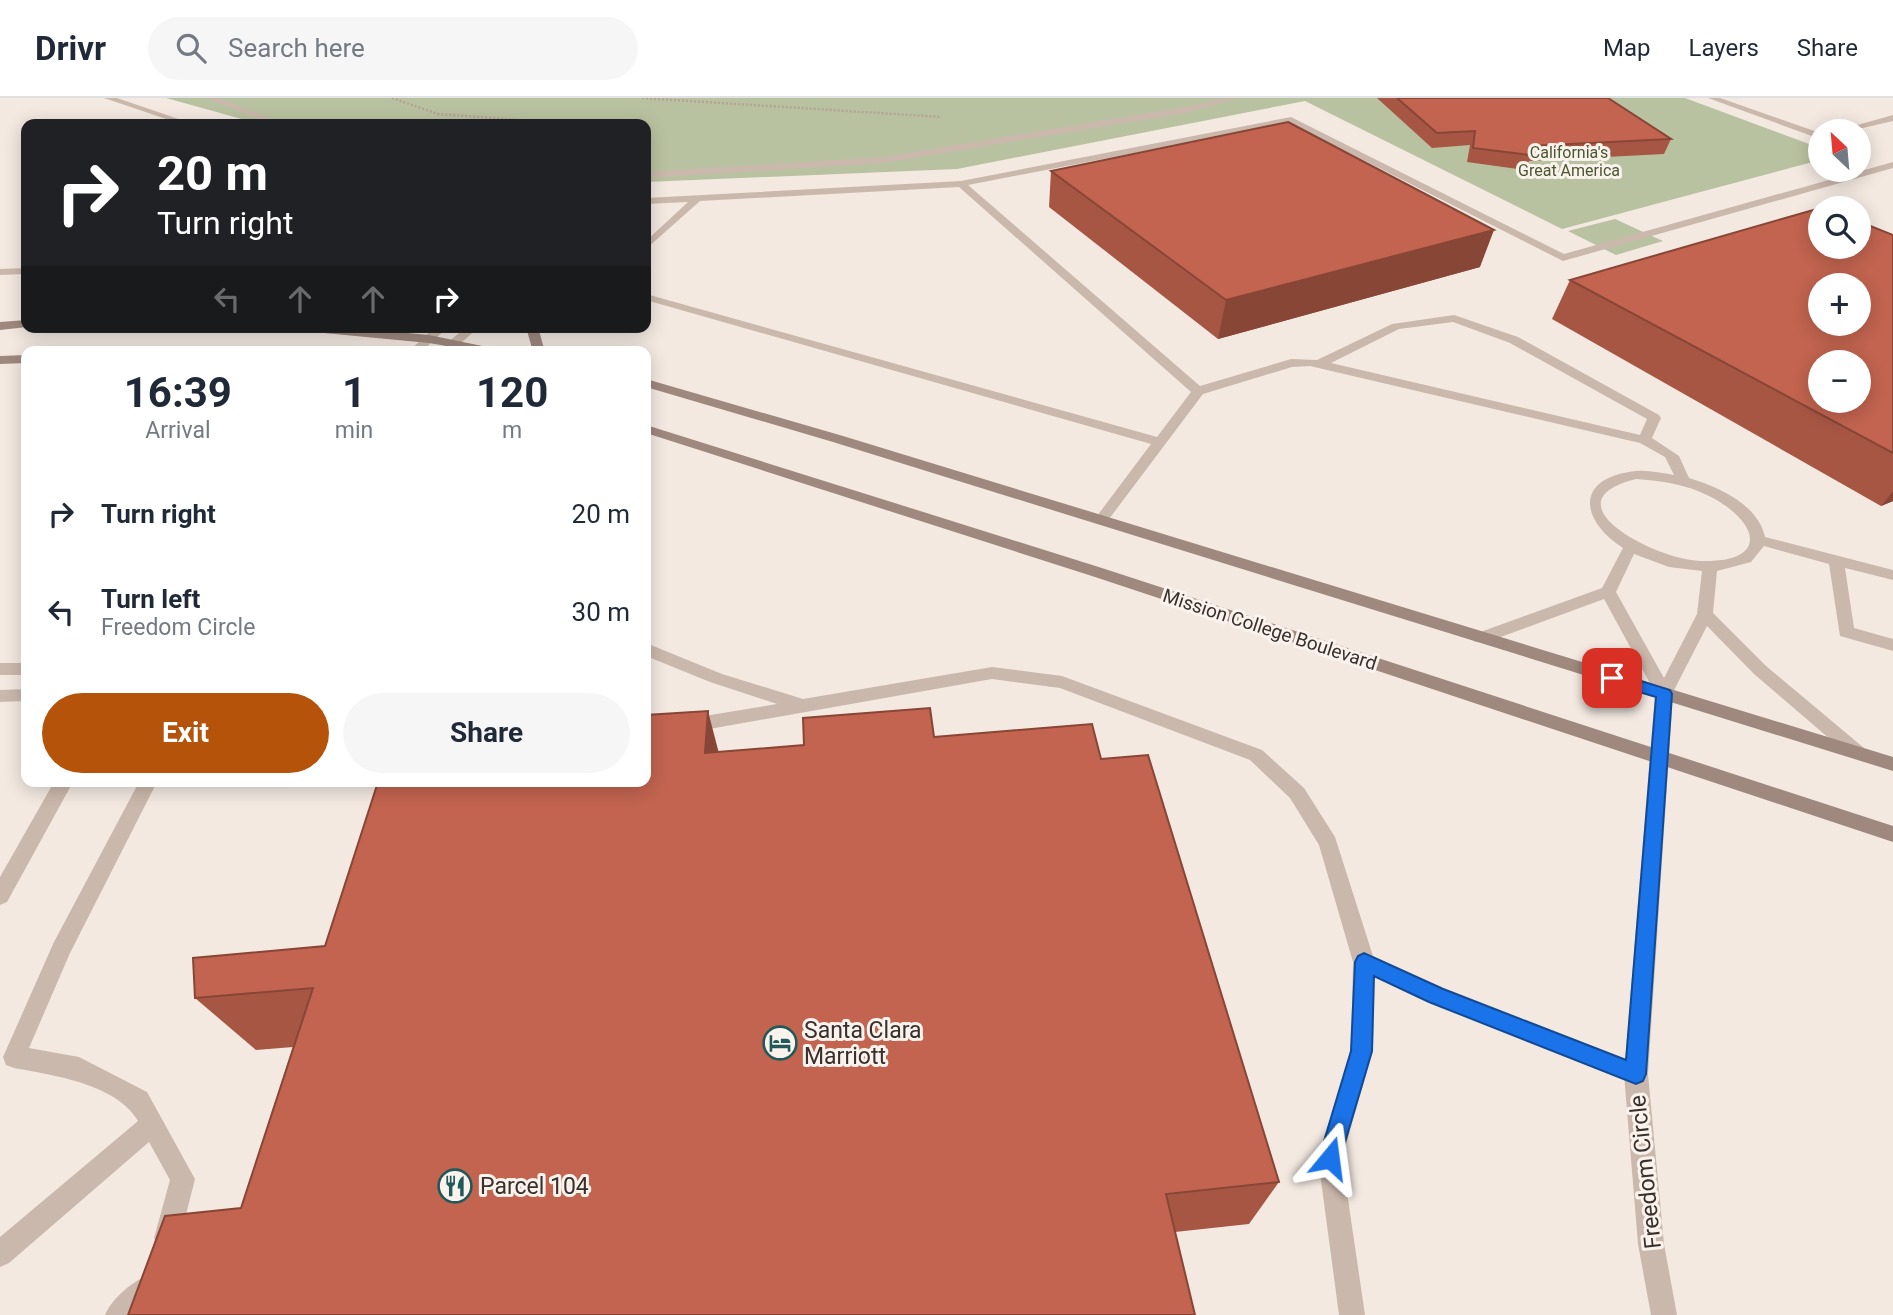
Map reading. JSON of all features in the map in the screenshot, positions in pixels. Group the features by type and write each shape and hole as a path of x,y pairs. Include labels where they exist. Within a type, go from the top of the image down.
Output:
{"main road":[{"path":"0,326 21,324"},
{"path":"366,333 429,339 444,346"},
{"path":"0,359 21,359"},
{"path":"651,385 1893,764"},
{"name":"Mission College Boulevard","path":"651,431 1100,573 1893,834"}],"street":[{"path":"108,98 173,119"},
{"path":"210,98 266,119"},
{"path":"651,175 883,160 1185,110 1235,98"},
{"path":"1713,98 1808,132"},
{"path":"1871,123 1893,118"},
{"path":"651,201 961,184 1291,120 1563,258 1893,165"},
{"path":"961,184 1198,391"},
{"path":"651,241 699,197"},
{"path":"0,272 21,271"},
{"path":"651,298 1160,442"},
{"path":"1319,364 1396,326 1454,318 1514,340 1654,418 1645,440"},
{"path":"421,346 436,333"},
{"path":"450,346 466,333"},
{"path":"1101,520 1198,391 1291,363 1319,364 1645,440 1669,453 1679,463 1682,480"},
{"path":"1636,474 1682,480 1706,488 1743,512 1755,526 1759,540 1756,552 1746,561 1731,566 1710,568 1665,560 1631,546 1600,520 1594,506 1595,494 1604,484 1617,477 1636,474"},
{"path":"1759,540 1893,575"},
{"path":"1482,638 1608,592 1631,546"},
{"path":"1836,561 1846,632 1893,645"},
{"path":"1664,694 1705,614 1710,568"},
{"path":"1608,592 1664,694"},
{"path":"1705,614 1760,670 1858,753"},
{"path":"651,651 716,678 802,705"},
{"path":"0,669 21,669"},
{"path":"651,722 698,724 992,673 1062,682 1256,755 1297,793 1328,843 1364,962 1362,1051 1330,1158 1352,1315"},
{"name":"Freedom Circle","path":"1664,694 1636,1074 1651,1244 1664,1315"},
{"path":"0,696 21,695"},
{"path":"0,896 61,787"},
{"path":"118,1315 155,1282 183,1179 139,1100 79,1068 7,1060 145,787"},
{"path":"1364,962 1436,995 1636,1074"},
{"path":"0,1255 151,1125"}],"path":[{"path":"392,98 438,114 507,119"},
{"path":"642,98 949,117"}],"green space":[{"name":"California's Great America","path":"166,98 1685,98 1808,144 1808,163 1562,229 1305,101 957,169 651,182 651,119 242,119"},
{"path":"1615,219 1663,241 1616,255 1568,231"}],"building":[{"path":"1397,98 1608,98 1671,139 1531,146 1531,155 1473,148 1475,131 1437,133"},
{"path":"1288,122 1494,230 1226,300 1051,171"},
{"path":"1808,211 1808,259 1871,259 1871,226 1893,235 1893,453 1818,413 1871,413 1871,350 1808,350 1808,407 1570,280"},
{"name":"Santa Clara Marriott","path":"930,708 934,737 1092,724 1101,759 1148,755 1279,1182 1166,1194 1195,1315 128,1315 165,1216 241,1208 313,988 195,998 193,958 325,946 376,787 651,787 651,715 708,711 705,753 804,745 803,718"}],"place":[{"name":"Santa Clara Marriott","path":"780,1043"},
{"name":"Parcel 104","path":"455,1186"}],"route":[{"path":"1330,1158 1362,1051 1364,962 1436,995 1636,1074 1664,694 1612,678"}]}
